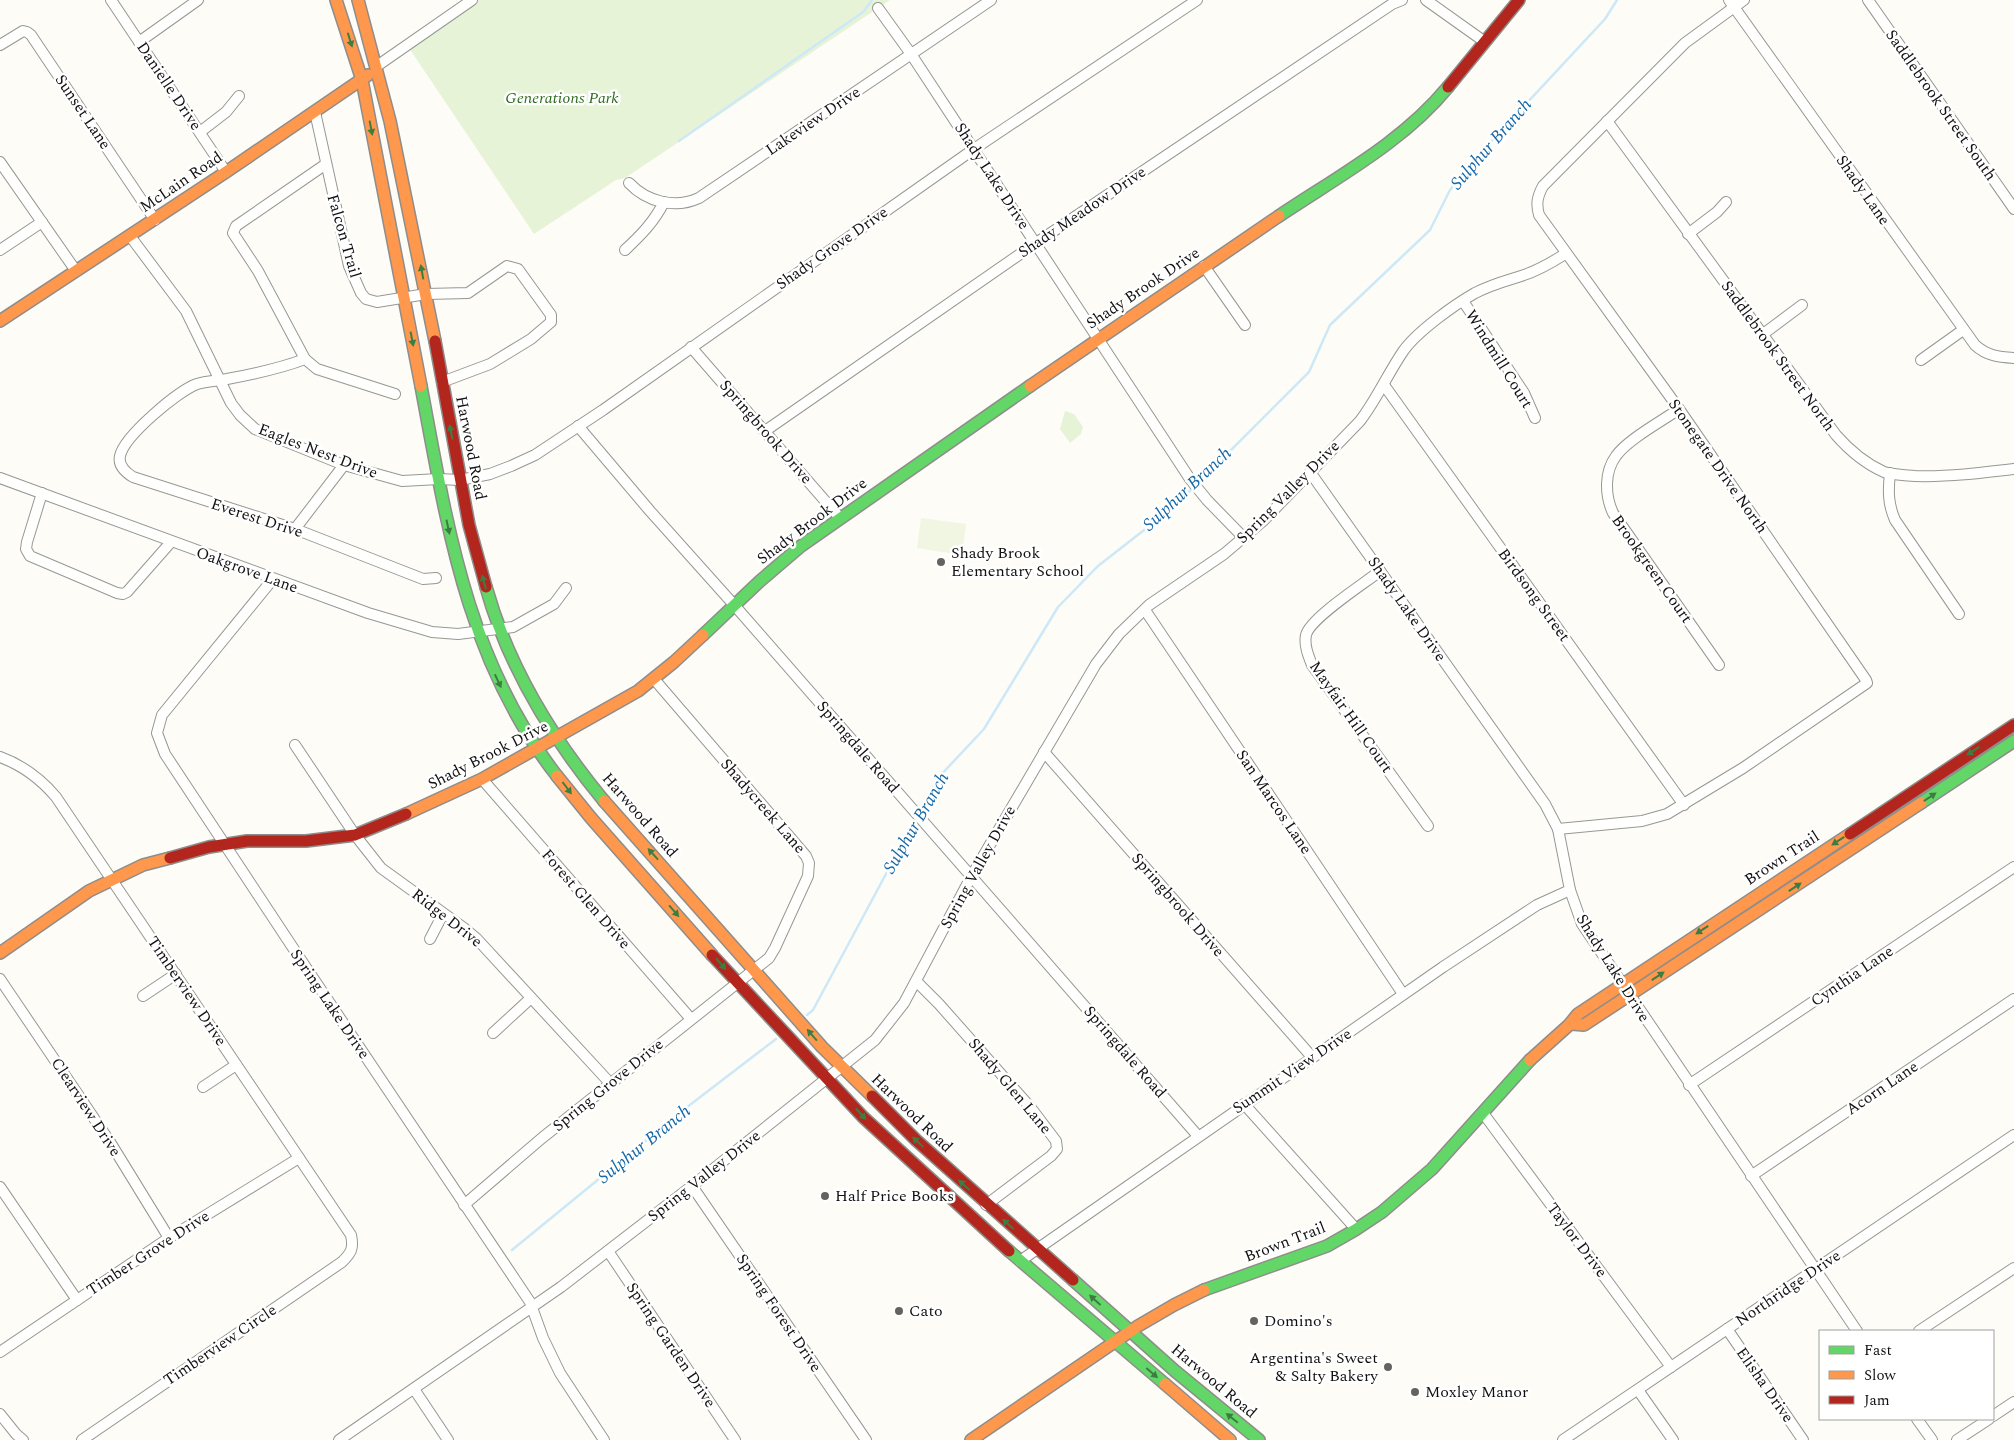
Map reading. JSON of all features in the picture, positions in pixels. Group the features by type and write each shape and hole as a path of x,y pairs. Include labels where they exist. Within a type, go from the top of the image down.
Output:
{"street":[{"name":"Danielle Drive","path":"111,0 226,172"},
{"path":"139,42 198,0"},
{"name":"Harwood Road","path":"336,0 362,80 458,572 477,632 504,694 538,749 574,797 737,982 868,1122 1020,1261 1230,1440"},
{"name":"Harwood Road","path":"358,0 395,139 460,480 479,566 499,628 534,702 587,780 822,1048 986,1205 1175,1371 1259,1440"},
{"path":"377,66 472,0"},
{"name":"Lakeview Drive","path":"629,183 641,195 664,202 683,204 699,198 991,0"},
{"name":"Shady Grove Drive","path":"460,480 490,474 535,455 974,149 1197,0"},
{"name":"Shady Meadow Drive","path":"765,431 1036,243 1392,4 1402,0"},
{"path":"1426,0 1485,42"},
{"name":"Shady Brook Drive","path":"0,953 89,891 143,865 225,844 247,841 328,839 355,835 391,821 482,779 638,691 736,606 780,563 840,518 1097,339 1381,148 1417,121 1435,103 1519,0"},
{"name":"Stonegate Drive North","path":"1558,829 1642,821 1667,814 1743,768 1866,683 1866,680 1679,409 1565,254 1539,215 1536,206 1543,186 1686,42 1732,4 1744,0"},
{"name":"Saddlebrook Street South","path":"1868,0 2014,210"},
{"name":"Shady Lane","path":"1732,4 1964,330 1981,351 1994,357 2014,358"},
{"name":"Shady Lake Drive","path":"878,8 974,149 1190,479 1207,500 1244,538"},
{"name":"Sunset Lane","path":"0,46 23,32 31,35 154,220"},
{"name":"McLain Road","path":"0,320 226,172 362,80 377,66"},
{"path":"200,132 226,112 239,96"},
{"name":"Falcon Trail","path":"315,112 349,266 366,299 377,302 426,294 468,293 507,266 518,269 551,315 551,322 531,339 490,364 442,382"},
{"name":"Saddlebrook Street North","path":"1607,121 1762,336 1848,449 1859,458 1890,473 1935,477 2014,470"},
{"path":"0,162 76,271"},
{"path":"326,164 236,226 233,232 258,271 304,359 317,369 395,394"},
{"path":"625,250 643,234 656,218 664,202"},
{"path":"1688,234 1717,212 1726,202"},
{"path":"0,250 42,222"},
{"name":"Eagles Nest Drive","path":"130,236 186,312 240,415 255,429 344,465 402,482 439,479 460,480"},
{"name":"Spring Valley Drive","path":"339,1440 532,1307 608,1251 875,1040 904,1003 971,877 1044,752 1107,649 1119,634 1156,600 1224,554 1263,522 1360,421 1372,406 1406,348 1422,331 1463,301 1490,285 1523,276 1565,254"},
{"path":"1204,266 1245,325"},
{"name":"Windmill Court","path":"1463,301 1524,393 1535,418"},
{"path":"1762,336 1802,305"},
{"path":"1921,360 1964,330"},
{"name":"Springbrook Drive","path":"691,347 840,518"},
{"path":"220,380 282,368 304,359"},
{"name":"Everest Drive","path":"220,380 198,384 185,390 138,429 120,455 123,468 132,477 295,529 423,579 436,578"},
{"name":"Birdsong Street","path":"1384,385 1684,805"},
{"name":"Brookgreen Court","path":"1679,409 1634,441 1614,458 1607,482 1607,496 1612,513 1719,665"},
{"name":"Springdale Road","path":"578,426 650,511 736,606 1198,1136"},
{"path":"295,529 344,465"},
{"name":"Shady Lake Drive","path":"1310,472 1545,804 1558,829 1570,890 1582,924 1628,996 1856,1330"},
{"path":"1890,473 1887,493 1890,509 1895,520 1959,614"},
{"name":"Oakgrove Lane","path":"0,478 368,613 432,632 458,634 513,626 554,604 566,588"},
{"path":"42,493 27,542 26,549 30,556 117,593 123,594 127,592 171,542"},
{"name":"Mayfair Hill Court","path":"1380,572 1313,624 1306,636 1306,648 1312,665 1428,826"},
{"name":"Spring Lake Drive","path":"273,579 162,715 158,733 165,754 532,1307 543,1338 560,1373 604,1440"},
{"name":"San Marcos Lane","path":"1145,610 1404,994"},
{"name":"Shadycreek Lane","path":"654,679 806,856 809,863 808,876 775,948 769,958 754,970"},
{"name":"Brown Trail","path":"971,1440 1130,1332 1187,1298 1236,1278 1310,1253 1356,1229 1386,1209 1419,1181 1483,1113 1526,1063 1572,1024 1578,1014 2014,725"},
{"name":"Brown Trail","path":"1572,1024 1584,1025 1830,865 2014,741"},
{"name":"Ridge Drive","path":"295,745 355,835 381,868 476,938 610,1083"},
{"name":"Springbrook Drive","path":"1044,752 1312,1057"},
{"name":"Timberview Drive","path":"0,757 23,767 48,788 176,974 351,1235 354,1245"},
{"name":"Forest Glen Drive","path":"482,779 691,1019"},
{"path":"1821,852 1830,865"},
{"name":"Cynthia Lane","path":"1689,1085 2014,867"},
{"name":"Summit View Drive","path":"1020,1261 1404,994 1538,905 1570,890"},
{"path":"430,939 443,914"},
{"name":"Spring Grove Drive","path":"464,1205 610,1083 754,970"},
{"path":"142,996 176,974"},
{"name":"Clearview Drive","path":"0,979 110,1142 169,1238"},
{"name":"Shady Glen Lane","path":"916,981 939,1004 1031,1108 1056,1141 1057,1149 1051,1156 986,1205"},
{"path":"493,1033 531,998"},
{"name":"Acorn Lane","path":"1751,1176 2014,999"},
{"path":"203,1087 236,1064"},
{"path":"1244,1104 1356,1229"},
{"name":"Taylor Drive","path":"1483,1113 1671,1367"},
{"name":"Northridge Drive","path":"1563,1440 2014,1135"},
{"name":"Timber Grove Drive","path":"0,1352 169,1238 299,1158"},
{"name":"Spring Forest Drive","path":"692,1186 866,1440"},
{"path":"0,1187 77,1300"},
{"name":"Timberview Circle","path":"82,1440 342,1262 352,1252 354,1245"},
{"name":"Spring Garden Drive","path":"608,1251 735,1440"},
{"path":"1921,1330 2014,1268"},
{"name":"Elisha Drive","path":"1727,1329 1803,1440"},
{"path":"414,1389 448,1440"},
{"path":"1638,1390 1673,1440"},
{"path":"1994,1415 2014,1402"},
{"path":"0,1414 23,1440"},
{"path":"1918,1420 1932,1440"},
{"path":"1958,1440 1988,1420"}],"green space":[{"name":"Generations Park","path":"472,0 890,0 625,178 616,180 534,234 407,45"},
{"path":"1065,411 1074,414 1083,427 1081,434 1070,443 1060,429"},
{"path":"921,518 966,524 962,555 917,548"}],"waterway":[{"path":"679,141 863,12 872,0"},
{"name":"Sulphur Branch","path":"1198,483 1309,372 1330,325 1430,230 1450,190 1474,160 1605,19 1617,0"},
{"name":"Sulphur Branch","path":"919,813 938,778 984,729 1058,607 1098,566 1171,509 1194,487"},
{"name":"Sulphur Branch","path":"807,1015 813,1010 916,818"},
{"name":"Sulphur Branch","path":"512,1250 682,1111 776,1039"}],"traffic: fast":[{"path":"1279,216 1390,142 1430,107 1448,87"},
{"path":"421,386 452,540 465,590 481,639 501,686 526,732 557,776"},
{"path":"703,635 760,581 801,546 1030,386"},
{"path":"486,587 506,645 519,673 567,752 604,801"},
{"path":"1921,803 2014,741"},
{"path":"1204,1290 1327,1246 1382,1212 1432,1169 1530,1060"},
{"path":"1009,1251 1165,1384"},
{"path":"1073,1280 1175,1371 1259,1440"}],"traffic: slow":[{"path":"336,0 362,80 421,386"},
{"path":"358,0 390,121 435,341"},
{"path":"0,321 226,172 368,75"},
{"path":"1030,386 1279,216"},
{"path":"406,814 482,779 638,691 674,662 703,635"},
{"path":"557,776 591,818 712,955"},
{"path":"604,801 822,1047 872,1096"},
{"path":"1572,1024 1584,1025 1921,803"},
{"path":"1530,1060 1569,1025 1578,1014 1850,834"},
{"path":"0,953 89,891 143,865 170,858"},
{"path":"971,1440 1138,1326 1204,1290"},
{"path":"1165,1384 1230,1440"}],"traffic: jam":[{"path":"1448,87 1519,0"},
{"path":"435,341 469,525 486,587"},
{"path":"1850,834 2014,725"},
{"path":"170,858 209,847 247,841 306,841 355,835 406,814"},
{"path":"712,955 863,1117 1009,1251"},
{"path":"872,1096 916,1140 1073,1280"}],"place":[{"name":"Shady Brook Elementary School","path":"941,562"},
{"name":"Half Price Books","path":"825,1196"},
{"name":"Cato","path":"899,1311"},
{"name":"Domino's","path":"1254,1321"},
{"name":"Argentina's Sweet & Salty Bakery","path":"1388,1367"},
{"name":"Moxley Manor","path":"1415,1392"}]}
